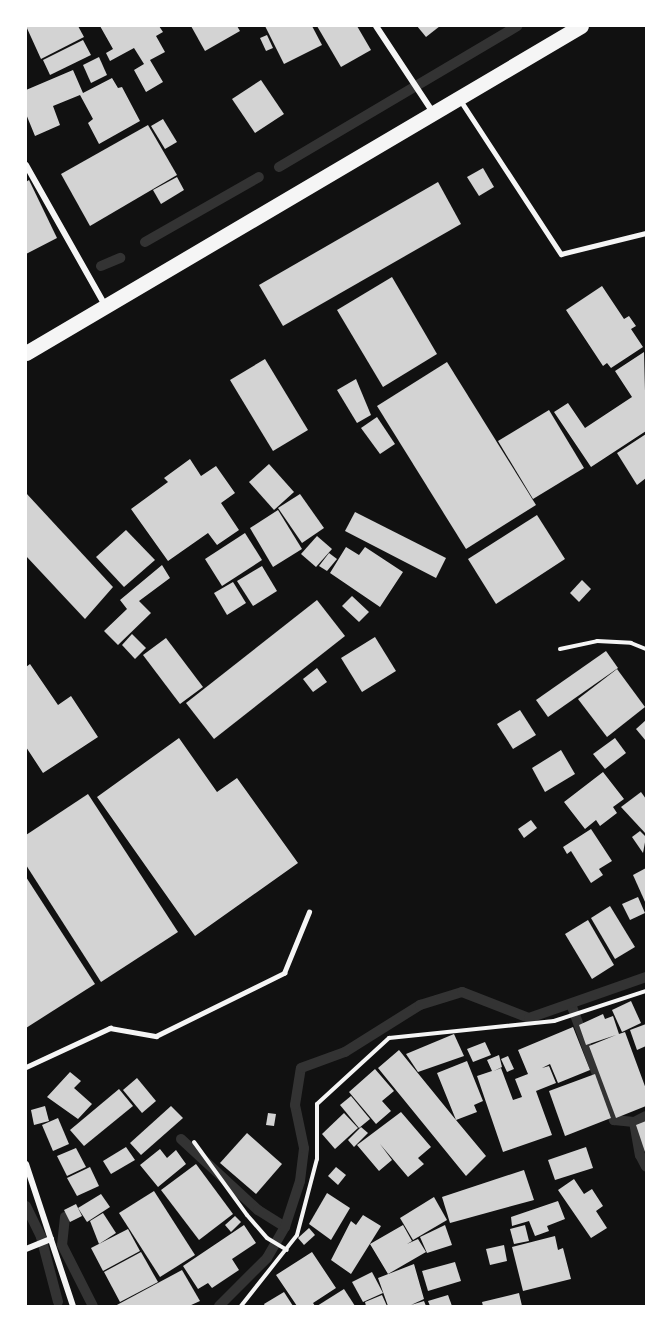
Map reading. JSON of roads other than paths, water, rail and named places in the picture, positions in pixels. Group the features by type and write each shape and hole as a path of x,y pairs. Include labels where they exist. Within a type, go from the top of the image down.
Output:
{"main road":[{"path":"26,353 581,26"}],"street":[{"path":"376,26 434,114"},
{"path":"26,165 107,307"},
{"path":"26,1164 73,1306"},
{"path":"26,1249 51,1239"}],"lane":[{"path":"459,99 561,255 646,233"},
{"path":"26,1067 110,1028 156,1036 284,973 309,912"}],"waterway":[{"path":"279,167 517,26"},
{"path":"145,242 259,177"},
{"path":"101,266 120,258"},
{"path":"219,1306 267,1258 285,1227 300,1181 304,1148 295,1105 301,1068 345,1052 420,1005 462,992 529,1018 646,977"},
{"path":"571,1004 614,1120 634,1122"},
{"path":"646,1116 634,1122 640,1155 646,1167"},
{"path":"181,1139 258,1210 285,1227"},
{"path":"26,1206 41,1237 58,1302"},
{"path":"65,1217 62,1245 93,1306"}]}
